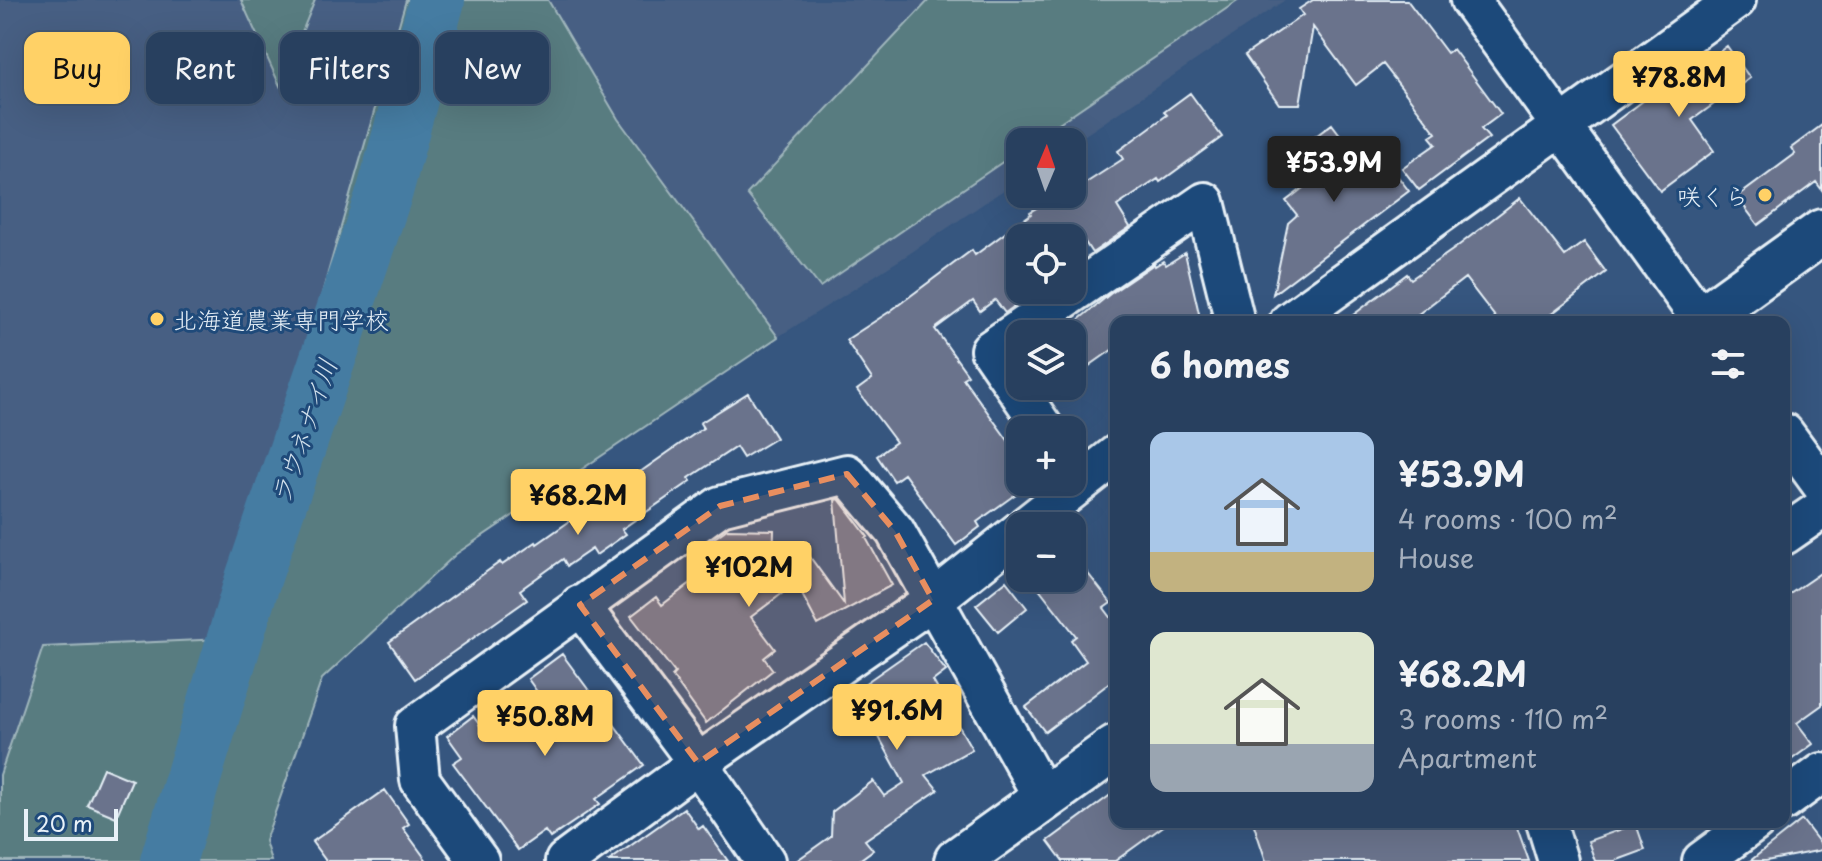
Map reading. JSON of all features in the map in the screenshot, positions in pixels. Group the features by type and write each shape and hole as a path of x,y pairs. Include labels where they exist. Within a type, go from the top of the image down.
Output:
{"street":[{"path":"1470,0 1696,316"},
{"path":"1299,316 1736,0"},
{"path":"1035,416 990,350 1205,202 1234,316"},
{"path":"1707,316 1822,232"},
{"path":"1790,441 1822,485"},
{"path":"1086,471 1110,458"},
{"path":"479,861 420,780 415,726 720,506 847,474 895,531 1044,799"},
{"path":"1040,512 1057,496"},
{"path":"1790,531 1822,509"},
{"path":"565,861 698,763 933,600 1006,542"},
{"path":"580,605 698,763 765,861"},
{"path":"957,861 1110,751"},
{"path":"1790,797 1822,773"},
{"path":"1548,828 1558,861"},
{"path":"1702,861 1747,828"}],"highlighted area":[{"path":"847,474 895,531 933,600 698,763 580,605 720,506"}],"shaded area":[{"name":"北海道農業専門学校","path":"0,0 406,0 397,32 280,32 280,104 376,104 198,724 0,861"},
{"path":"548,0 1285,0 1086,135 1086,128 1006,128 1006,188 778,337 618,119"}],"green space":[{"path":"241,0 315,0 302,32 280,32 280,86 264,51 264,32 256,32"},
{"path":"406,0 548,0 618,119 778,337 456,554 322,679 265,841 271,861 0,861 0,775 43,647 223,639 376,104 419,104 419,32 397,32"},
{"path":"929,0 1239,0 1052,128 1006,128 1006,160 820,287 747,194"}],"building":[{"path":"1313,0 1407,0 1447,53 1453,49 1501,114 1481,129 1489,138 1419,190 1402,168 1436,144 1430,137 1436,133 1383,64 1356,85 1313,27 1300,104 1279,104 1245,55 1303,15 1299,9"},
{"path":"1727,46 1750,78 1692,120 1714,151 1660,191 1611,125"},
{"path":"1190,93 1222,137 1160,182 1158,179 1117,206 1130,227 1092,253 1086,244 1086,224 1017,224 1036,208 1086,208 1086,183 1123,159 1118,151 1167,115 1164,112"},
{"path":"1332,124 1366,169 1383,157 1409,191 1273,294 1288,223 1297,215 1286,201 1328,169 1308,142"},
{"path":"1822,125 1822,190 1816,182 1758,225 1737,197 1795,154 1791,148"},
{"path":"1520,198 1565,256 1584,242 1606,272 1549,316 1494,316 1465,278 1416,316 1352,316 1407,274 1411,279"},
{"path":"1006,232 1006,304 1017,304 1005,313 995,300 980,311 973,301 935,329 968,375 963,378 1006,438 1006,496 1013,496 977,522 980,527 956,545 904,474 894,481 877,456 896,442 857,390 872,379 846,340 972,250 975,255"},
{"path":"1185,253 1200,316 1110,316 1110,351 1086,368 1086,320 1078,320 1110,294 1163,261 1166,265"},
{"path":"748,393 776,438 743,458 736,447 622,529 626,534 596,555 592,549 567,566 563,559 520,590 527,600 415,679 389,642 500,562 502,565 537,544 703,428 700,423"},
{"path":"839,499 868,537 892,585 818,625 796,583 751,617 775,649 764,658 773,670 706,723 672,676 675,673 631,616 656,597 662,605 718,562 705,545 727,529 774,530 773,568 802,546 844,604 835,500"},
{"path":"1086,571 1110,602 1104,608 1110,616 1110,683 1045,732 1026,707 1086,661 1071,640 1076,636 1042,592 1086,592"},
{"path":"1822,572 1822,705 1797,723 1813,744 1790,761 1790,594"},
{"path":"1006,581 1006,592 1015,592 1027,608 998,632 976,605"},
{"path":"924,642 946,671 933,681 972,749 926,775 938,790 865,840 873,850 858,861 796,861 831,836 832,812 873,781 884,796 904,783 854,691"},
{"path":"562,654 644,765 596,799 600,804 550,838 545,831 518,850 453,763 462,757 447,736 473,716 487,735 540,696 528,679"},
{"path":"103,768 132,780 116,817 87,805"},
{"path":"385,790 409,824 403,828 427,861 326,861 312,842"},
{"path":"1110,795 1110,828 1161,828 1115,861 1063,861 1048,841"},
{"path":"684,808 699,829 703,826 728,861 609,861"},
{"path":"1802,820 1822,850 1766,861 1750,861"},
{"path":"1255,828 1517,828 1529,861 1266,861"},
{"path":"1625,828 1637,828 1645,850 1615,861 1595,861 1588,841"}],"waterway":[{"name":"ラウネナイ川","path":"168,861 253,579 385,191 437,0"}],"place":[{"name":"咲くら","path":"1765,195"},
{"name":"北海道農業専門学校","path":"157,319"}]}
